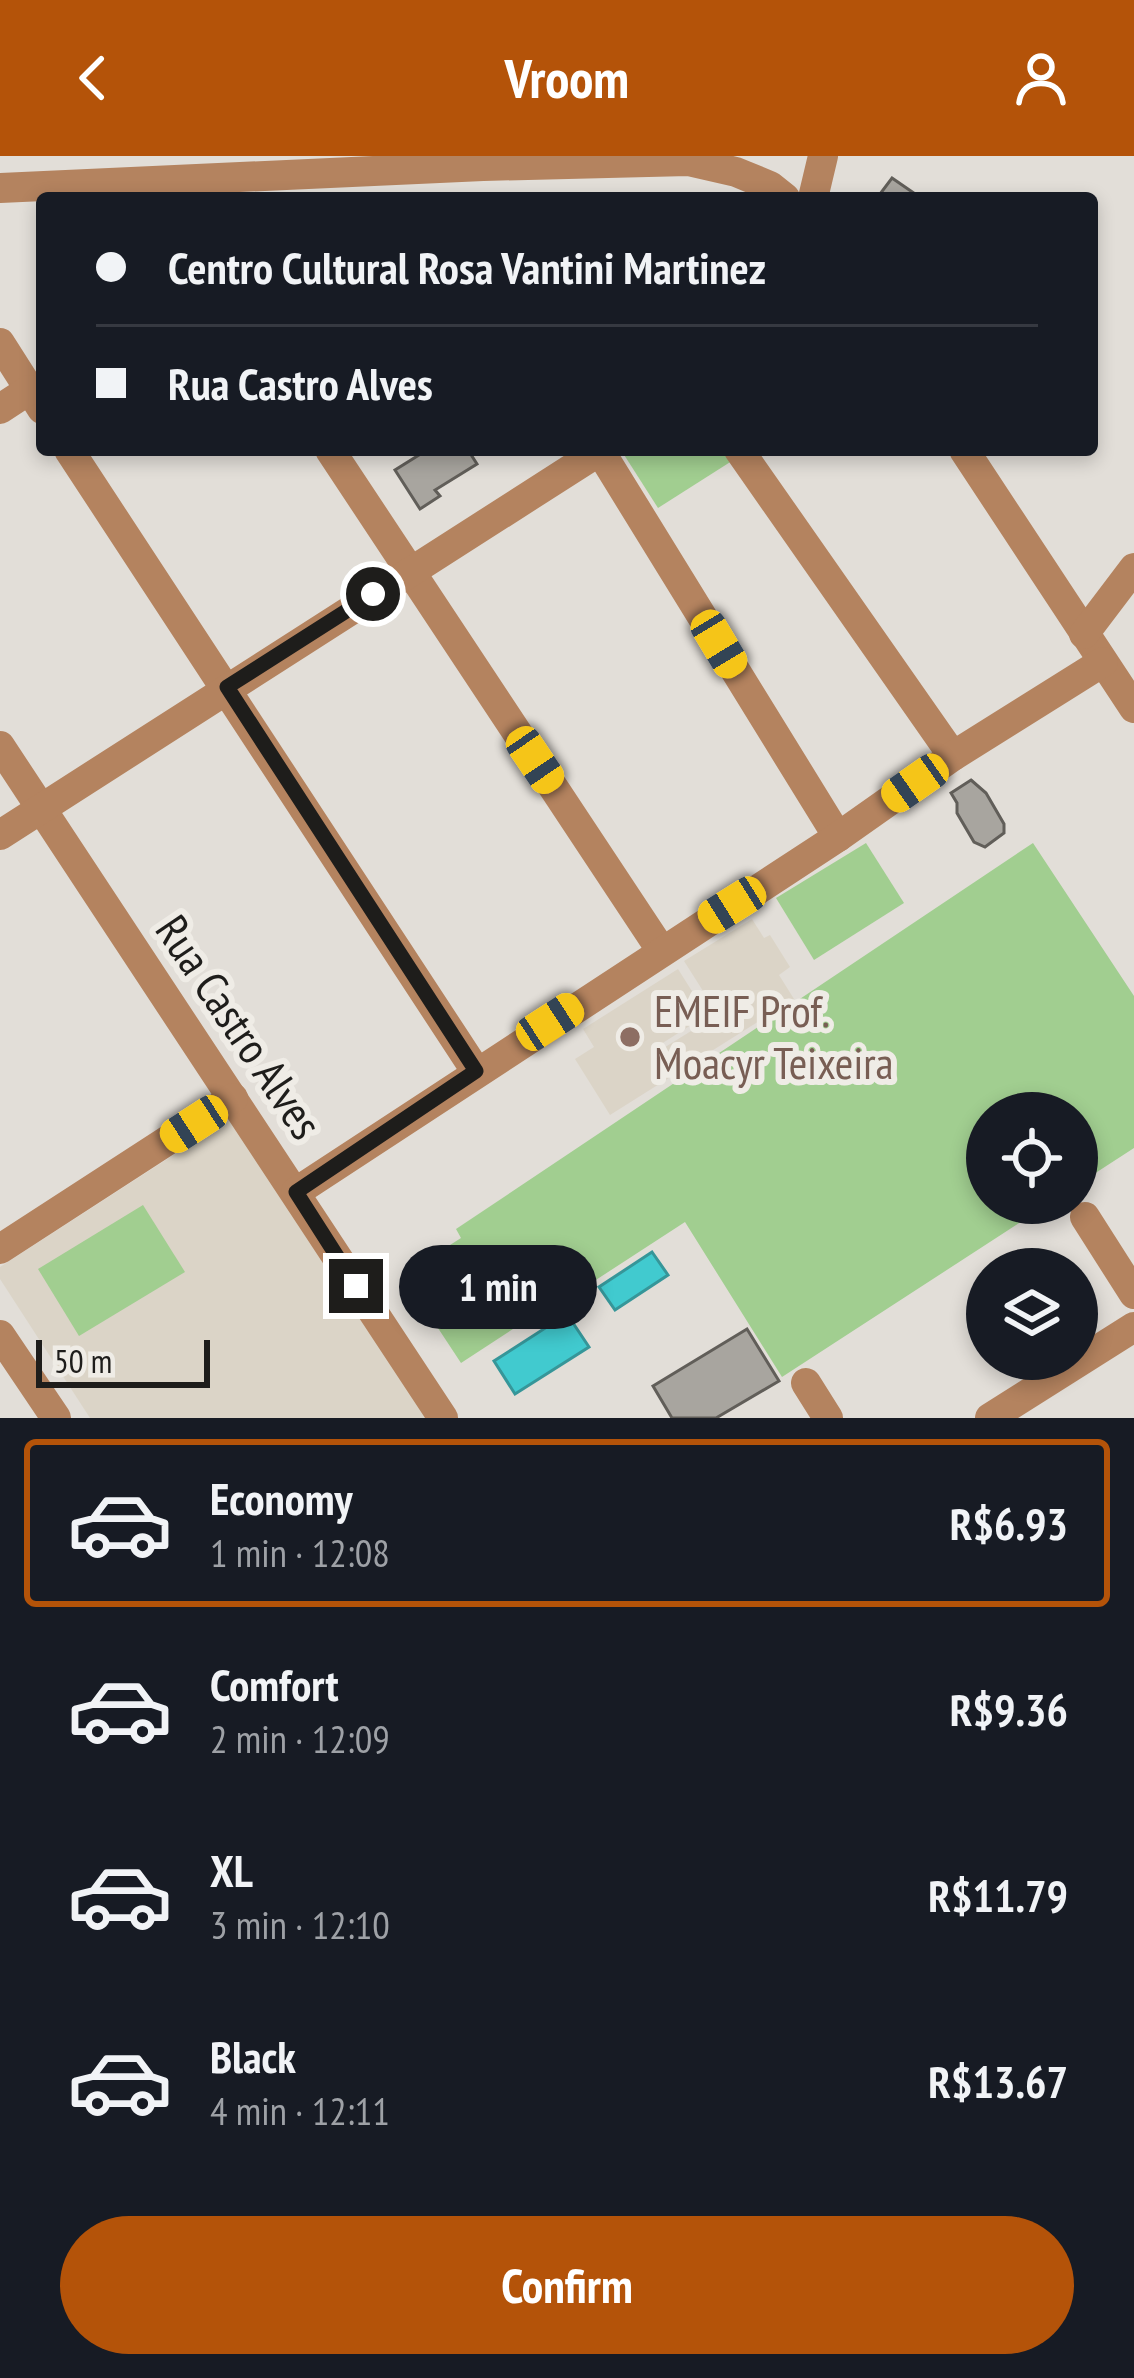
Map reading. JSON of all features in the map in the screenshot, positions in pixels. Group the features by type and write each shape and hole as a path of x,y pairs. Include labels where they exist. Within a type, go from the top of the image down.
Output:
{"street":[{"path":"814,192 823,156"},
{"path":"0,188 484,161 688,161 711,164 770,192"},
{"path":"0,344 36,400 0,409"},
{"path":"73,456 476,1071"},
{"path":"334,456 661,950"},
{"path":"0,835 591,456"},
{"path":"605,456 838,837"},
{"path":"744,456 953,756"},
{"path":"968,456 1134,708"},
{"path":"1084,634 1134,568"},
{"path":"296,1192 838,837 953,756 1103,662"},
{"name":"Rua Castro Alves","path":"0,746 442,1418"},
{"path":"0,1249 233,1099"},
{"path":"1089,1224 1134,1294"},
{"path":"990,1418 1134,1327"},
{"path":"0,1335 56,1418"},
{"path":"806,1383 828,1418"}],"shaded area":[{"name":"EMEIF Prof. Moacyr Teixeira","path":"752,919 764,938 770,935 790,967 779,975 794,999 610,1115 575,1059 594,1047 583,1029 678,969 707,1015 661,1044 662,1049 738,1002 717,1013 684,961"},
{"path":"234,1116 431,1418 90,1418 0,1279 0,1267"}],"green space":[{"path":"625,456 735,459 658,508"},
{"path":"866,843 904,903 814,960 776,898"},
{"path":"1033,843 1134,996 1134,1148 1098,1171 1098,1092 966,1092 966,1224 1018,1224 981,1248 966,1248 966,1258 782,1377 685,1222 461,1363 403,1275 461,1238 456,1229"},
{"path":"143,1205 185,1272 79,1336 38,1269"}],"water":[{"path":"652,1252 668,1275 615,1310 599,1287"},
{"path":"567,1314 589,1347 515,1394 494,1361"}],"building":[{"path":"892,178 912,192 882,192"},
{"path":"417,456 472,456 477,464 435,490 440,496 420,509 395,470"},
{"path":"971,780 986,793 1004,824 1004,833 985,847 974,842 951,793"},
{"path":"747,1329 779,1381 716,1418 672,1418 653,1386"}],"place":[{"name":"EMEIF Prof. Moacyr Teixeira","path":"630,1037"}],"route":[{"path":"356,1286 296,1192 476,1071 227,687 373,594"}]}
